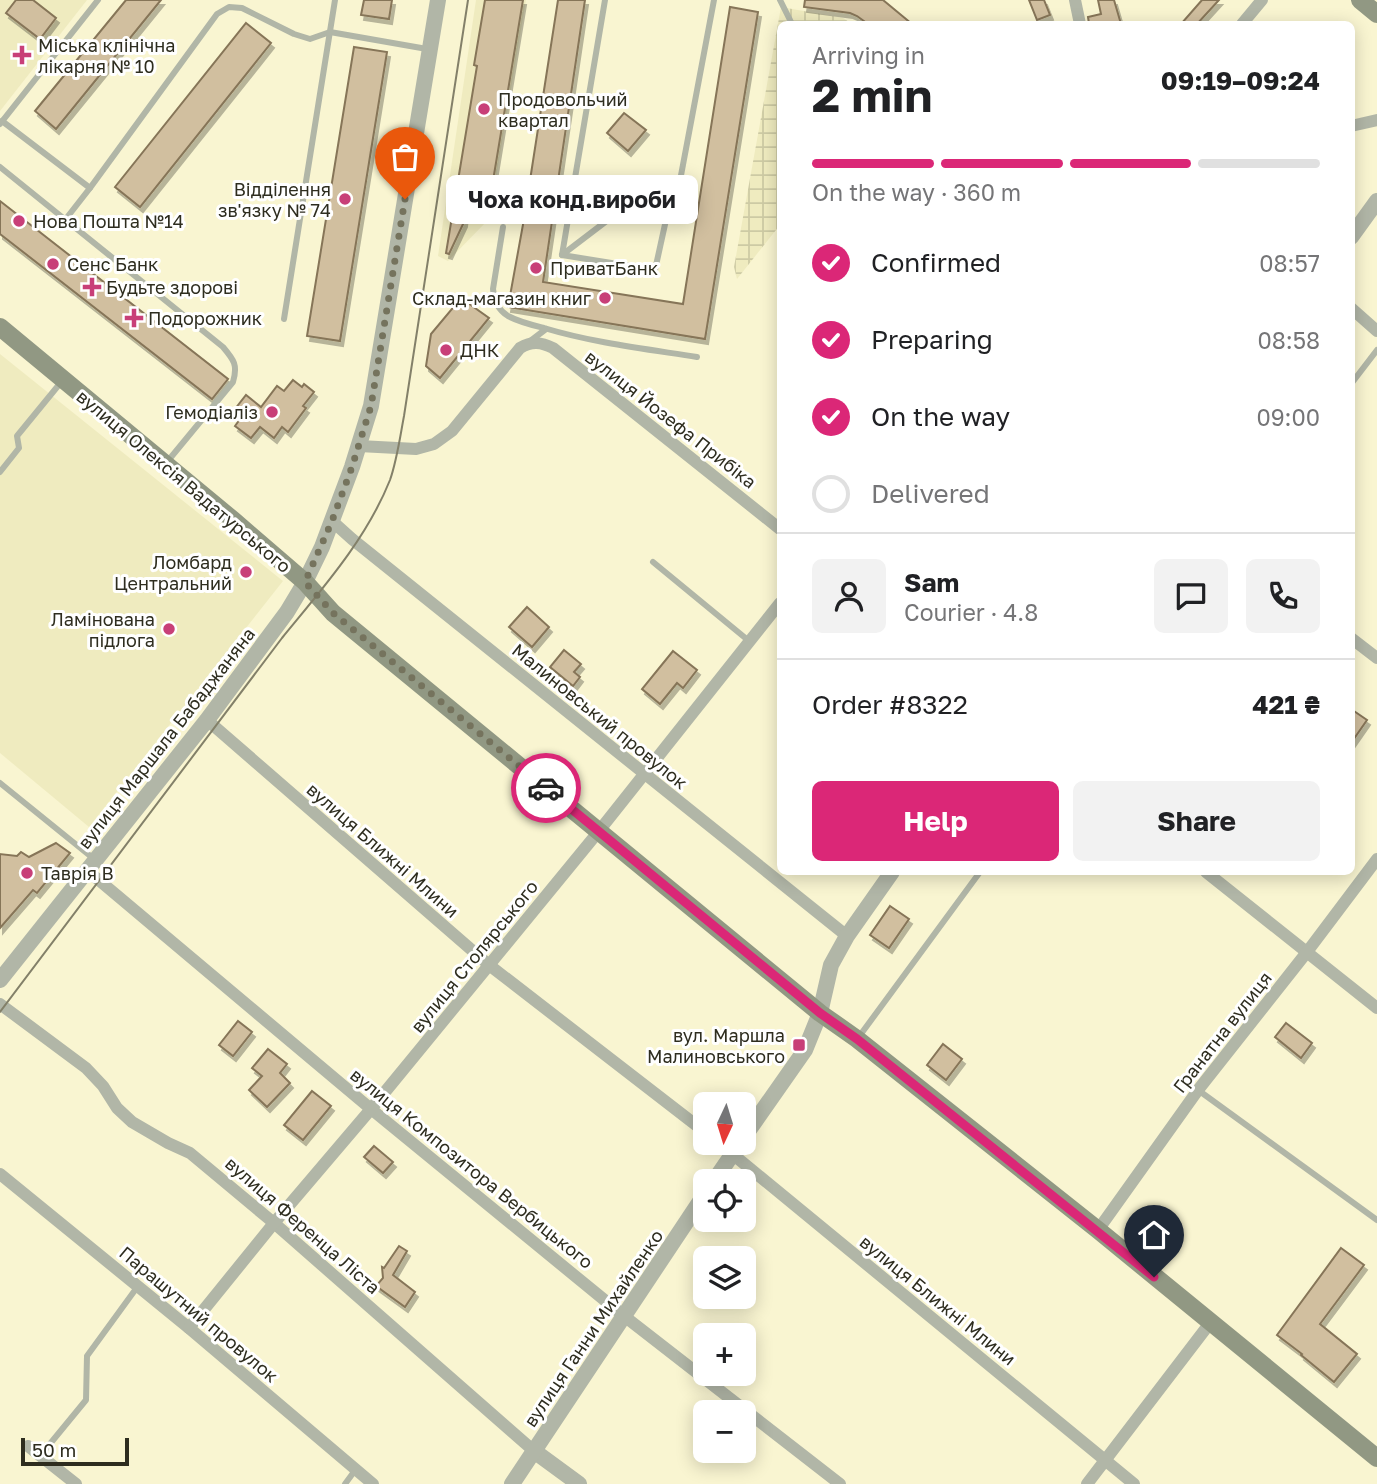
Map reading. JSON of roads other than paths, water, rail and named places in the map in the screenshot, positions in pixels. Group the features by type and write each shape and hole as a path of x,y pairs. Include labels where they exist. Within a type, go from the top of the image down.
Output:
{"main road":[{"path":"1360,0 1377,14"},
{"name":"вулиця Олексія Вадатурського","path":"0,327 305,582 333,613 820,1013 857,1039 1098,1230 1377,1458"}],"street":[{"name":"вулиця Маршала Бабаджаняна","path":"0,980 207,720 287,612 305,582 332,521 371,406 438,0"},
{"path":"1075,0 1079,21"},
{"path":"1244,21 1262,0"},
{"path":"1355,125 1377,120"},
{"path":"1355,231 1377,201"},
{"path":"1355,312 1377,331"},
{"path":"359,446 416,449 434,444 452,431 520,348 533,343"},
{"name":"вулиця Йозефа Прибіка","path":"533,343 553,348 777,526"},
{"name":"Малиновський провулок","path":"332,521 848,936"},
{"name":"вулиця Столярського","path":"189,1328 599,831 777,607"},
{"path":"1355,641 1377,657"},
{"name":"вулиця Ближні Млини","path":"207,720 489,965 693,1123"},
{"name":"Гранатна вулиця","path":"1098,1230 1198,1090 1377,859"},
{"name":"вулиця Композитора Вербицького","path":"92,866 371,1109 624,1316 840,1484"},
{"path":"756,1120 805,1050 820,1013 831,965 890,875"},
{"path":"1210,875 1377,1008"},
{"name":"вулиця Ференца Ліста","path":"0,1004 86,1068 103,1086 117,1108 132,1122 190,1153 534,1451 579,1484"},
{"name":"вулиця Ближні Млини","path":"741,1155 1134,1484"},
{"name":"Парашутний провулок","path":"0,1174 189,1328 373,1484"},
{"name":"вулиця Ганни Михайленко","path":"512,1484 693,1212"},
{"path":"1087,1484 1210,1323"},
{"path":"28,1446 76,1484"}],"lane":[{"path":"90,188 1,123 98,0"},
{"path":"284,319 335,0"},
{"path":"562,255 605,0"},
{"path":"562,255 655,270 671,197 679,186 714,0"},
{"path":"780,0 790,21"},
{"path":"65,220 217,15 229,7 242,8 293,34 310,39 330,32 429,49"},
{"path":"0,167 223,347 235,364 233,382 166,464"},
{"path":"562,255 642,194 671,197"},
{"path":"503,227 493,289 498,307 507,315 575,337 697,357"},
{"path":"533,343 546,329"},
{"path":"1355,379 1377,350"},
{"path":"0,472 19,448 17,436 63,379"},
{"path":"653,562 749,641"},
{"path":"0,783 92,866"},
{"path":"857,1039 978,875"},
{"path":"1198,1090 1377,1220"},
{"path":"40,1456 86,1400 87,1356 138,1286"},
{"path":"345,1484 356,1469"}],"tram line":[{"path":"0,1012 282,638 342,563 380,502 390,480 404,416 468,0"}],"place":[{"name":"Міська клінічна лікарня № 10","path":"22,55"},
{"name":"Продовольчий квартал","path":"484,109"},
{"name":"Відділення зв'язку № 74","path":"345,199"},
{"name":"Чоха конд.вироби","path":"405,199"},
{"name":"Нова Пошта №14","path":"19,221"},
{"name":"Сенс Банк","path":"53,264"},
{"name":"ПриватБанк","path":"536,268"},
{"name":"Будьте здорові","path":"92,287"},
{"name":"Склад-магазин книг","path":"605,298"},
{"name":"Подорожник","path":"134,318"},
{"name":"ДНК","path":"446,350"},
{"name":"Гемодіаліз","path":"272,412"},
{"name":"Ломбард Центральний","path":"246,572"},
{"name":"Ламінована підлога","path":"169,629"},
{"name":"Таврія В","path":"27,873"},
{"name":"вул. Маршла Малиновського","path":"799,1045"}]}
